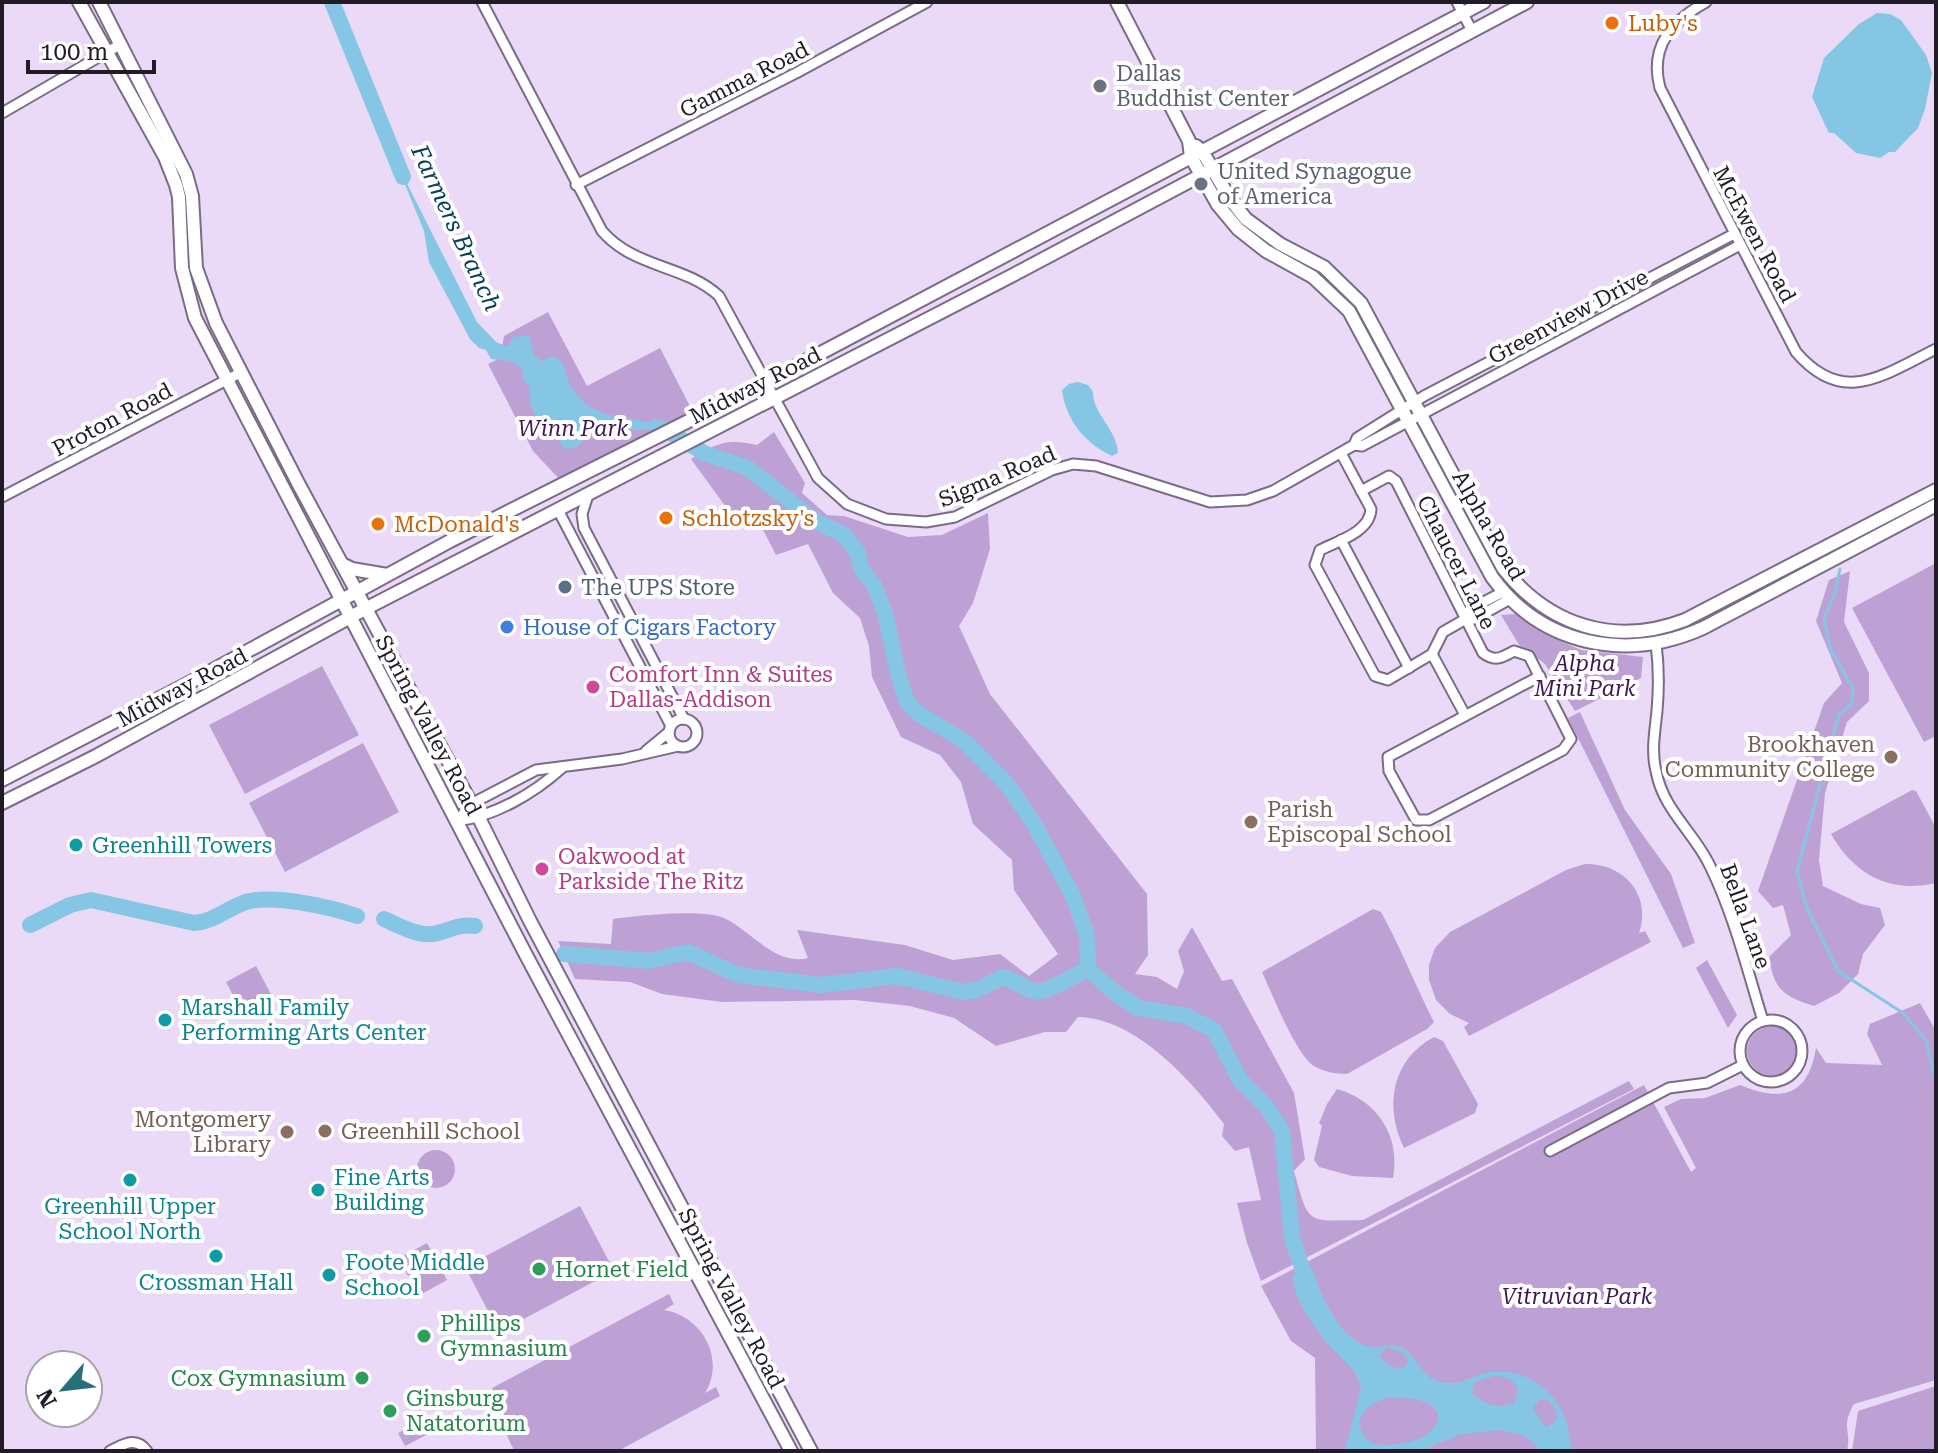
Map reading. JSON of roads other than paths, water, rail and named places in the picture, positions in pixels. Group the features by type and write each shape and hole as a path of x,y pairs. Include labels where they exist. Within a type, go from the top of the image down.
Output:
{"main road":[{"name":"Spring Valley Road","path":"79,2 165,157 176,185 184,282 195,318 791,1451"},
{"name":"Spring Valley Road","path":"99,2 186,174 192,196 198,277 214,321 811,1451"},
{"name":"Alpha Road","path":"1117,2 1206,171 1218,205 1238,229 1266,251 1313,277 1355,307 1411,413 1484,565 1506,595 1533,617 1562,633 1603,644 1656,644 1703,628 1936,505"},
{"name":"Midway Road","path":"2,780 187,684 356,591 766,382 1197,154 1460,8 1484,2"},
{"name":"Midway Road","path":"2,803 96,756 365,609 1015,274 1527,2"},
{"path":"1005,255 1015,274"},
{"name":"Alpha Road","path":"1411,413 1503,568 1524,592 1555,615 1606,631 1643,631 1685,620 1936,490"},
{"path":"549,492 558,510"},
{"path":"342,564 352,569 387,575"},
{"path":"1506,595 1511,590 1541,612 1555,615"},
{"path":"1603,644 1606,631"}],"street":[{"name":"Sigma Road","path":"482,2 596,222 618,247 635,257 693,279 719,296 818,478 836,496 872,515 911,522 955,517 1052,470 1073,464 1096,466 1210,502 1247,500 1273,491 1354,445 1357,438 1411,413"},
{"name":"Gamma Road","path":"576,185 927,2"},
{"name":"McEwen Road","path":"1706,2 1675,22 1666,33 1659,50 1657,77 1664,99 1796,352 1820,375 1835,381 1867,382 1936,349"},
{"path":"1460,8 1472,31"},
{"path":"2,113 121,44"},
{"name":"Greenview Drive","path":"1411,413 1521,345 1734,234"},
{"name":"Greenview Drive","path":"1411,413 1528,358 1740,245"},
{"path":"1627,290 1634,302"},
{"path":"1564,323 1570,335"},
{"path":"1521,345 1528,358"},
{"name":"Proton Road","path":"2,497 240,373"},
{"path":"1341,453 1371,509 1371,518 1362,528 1320,550 1315,565 1375,676 1388,680 1432,654 1443,632 1464,620 1470,609 1506,595"},
{"name":"Chaucer Lane","path":"1361,491 1389,476 1396,481 1483,653 1498,659 1514,651 1529,656 1571,739 1563,750 1429,820 1416,820 1389,771 1388,757 1465,715"},
{"path":"457,821 471,804 536,770 622,759 689,746 696,739 694,725 684,719 584,528 582,514 588,495"},
{"path":"558,510 670,729 671,741 678,746"},
{"path":"1341,540 1409,668"},
{"name":"Bella Lane","path":"1656,644 1659,677 1653,754 1660,789 1716,879 1763,1021"},
{"path":"1432,654 1465,715 1540,676"},
{"path":"643,753 677,721 684,719"},
{"path":"457,821 479,818 543,786 562,768"},
{"path":"1763,1021 1782,1022 1798,1035 1802,1045 1799,1066 1793,1074 1773,1082 1753,1076 1743,1065 1740,1054 1741,1043 1747,1033 1763,1021"},
{"path":"1550,1151 1669,1088 1707,1083 1743,1065"},
{"path":"110,1451 129,1442 139,1443 146,1449"}],"water":[{"path":"1877,13 1890,14 1901,20 1926,55 1932,73 1918,128 1895,152 1880,158 1856,153 1834,133 1829,133 1812,97 1824,58 1859,24"},
{"path":"395,160 477,322 496,342 508,347 513,337 529,335 534,355 541,361 553,356 558,359 571,387 591,407 603,413 649,422 666,430 614,430 598,435 587,433 578,445 564,448 557,438 560,430 539,418 532,410 530,387 523,380 522,368 509,361 491,359 486,350 470,339 429,262 424,231"},
{"path":"1078,382 1088,385 1093,392 1096,407 1114,436 1118,453 1112,456 1094,445 1073,421 1062,390"},
{"path":"1312,1267 1333,1316 1351,1337 1372,1347 1395,1346 1403,1348 1434,1380 1454,1383 1485,1373 1503,1372 1515,1373 1537,1383 1561,1409 1572,1451 1542,1451 1525,1436 1501,1430 1461,1434 1420,1451 1345,1451 1361,1388 1355,1372 1326,1342 1306,1314 1296,1294 1292,1276","holes":["1387,1347 1403,1353 1408,1360 1405,1368 1391,1367 1379,1356","1494,1376 1506,1378 1517,1387 1516,1397 1513,1403 1507,1405 1491,1405 1472,1393 1474,1382","1387,1398 1414,1399 1430,1405 1438,1413 1437,1423 1415,1440 1373,1444 1365,1437 1360,1423 1365,1411","1539,1400 1548,1400 1556,1410 1558,1419 1546,1428 1533,1408"]}],"waterway":[{"name":"Farmers Branch","path":"332,2 403,177"},
{"name":"Farmers Branch","path":"656,427 704,453 748,468 815,521 843,534 858,553 861,568 874,585 885,613 907,702 919,714 964,741 1006,783 1033,822 1072,894 1087,935 1088,969 1138,1008 1186,1016 1214,1030 1240,1080 1266,1106 1282,1131 1292,1238 1310,1291"},
{"path":"1840,569 1834,596 1824,619 1830,648 1853,689 1851,705 1839,714 1797,871 1806,906 1838,971 1903,1013 1926,1040 1936,1083"},
{"path":"30,925 70,905 91,900 194,923 257,900 302,903 357,916"},
{"path":"384,919 424,934 475,926"},
{"path":"564,954 649,961 688,952 738,975 821,985 897,976 963,992 976,990 1003,977 1038,991 1088,969"}],"place":[{"name":"Luby's","path":"1612,23"},
{"name":"Dallas Buddhist Center","path":"1100,86"},
{"name":"United Synagogue of America","path":"1201,184"},
{"name":"Schlotzsky's","path":"666,518"},
{"name":"McDonald's","path":"378,524"},
{"name":"The UPS Store","path":"565,587"},
{"name":"House of Cigars Factory","path":"507,627"},
{"name":"Comfort Inn & Suites Dallas-Addison","path":"593,687"},
{"name":"Brookhaven Community College","path":"1891,757"},
{"name":"Parish Episcopal School","path":"1251,822"},
{"name":"Greenhill Towers","path":"76,845"},
{"name":"Oakwood at Parkside The Ritz","path":"542,869"},
{"name":"Marshall Family Performing Arts Center","path":"165,1020"},
{"name":"Greenhill School","path":"325,1131"},
{"name":"Montgomery Library","path":"287,1132"},
{"name":"Greenhill Upper School North","path":"130,1180"},
{"name":"Fine Arts Building","path":"318,1190"},
{"name":"Crossman Hall","path":"216,1256"},
{"name":"Hornet Field","path":"539,1269"},
{"name":"Foote Middle School","path":"329,1275"},
{"name":"Phillips Gymnasium","path":"424,1336"},
{"name":"Cox Gymnasium","path":"362,1378"},
{"name":"Ginsburg Natatorium","path":"390,1411"}],"park label":[{"name":"Winn Park","path":"573,428"},
{"name":"Alpha Mini Park","path":"1585,676"},
{"name":"Vitruvian Park","path":"1577,1296"}]}
